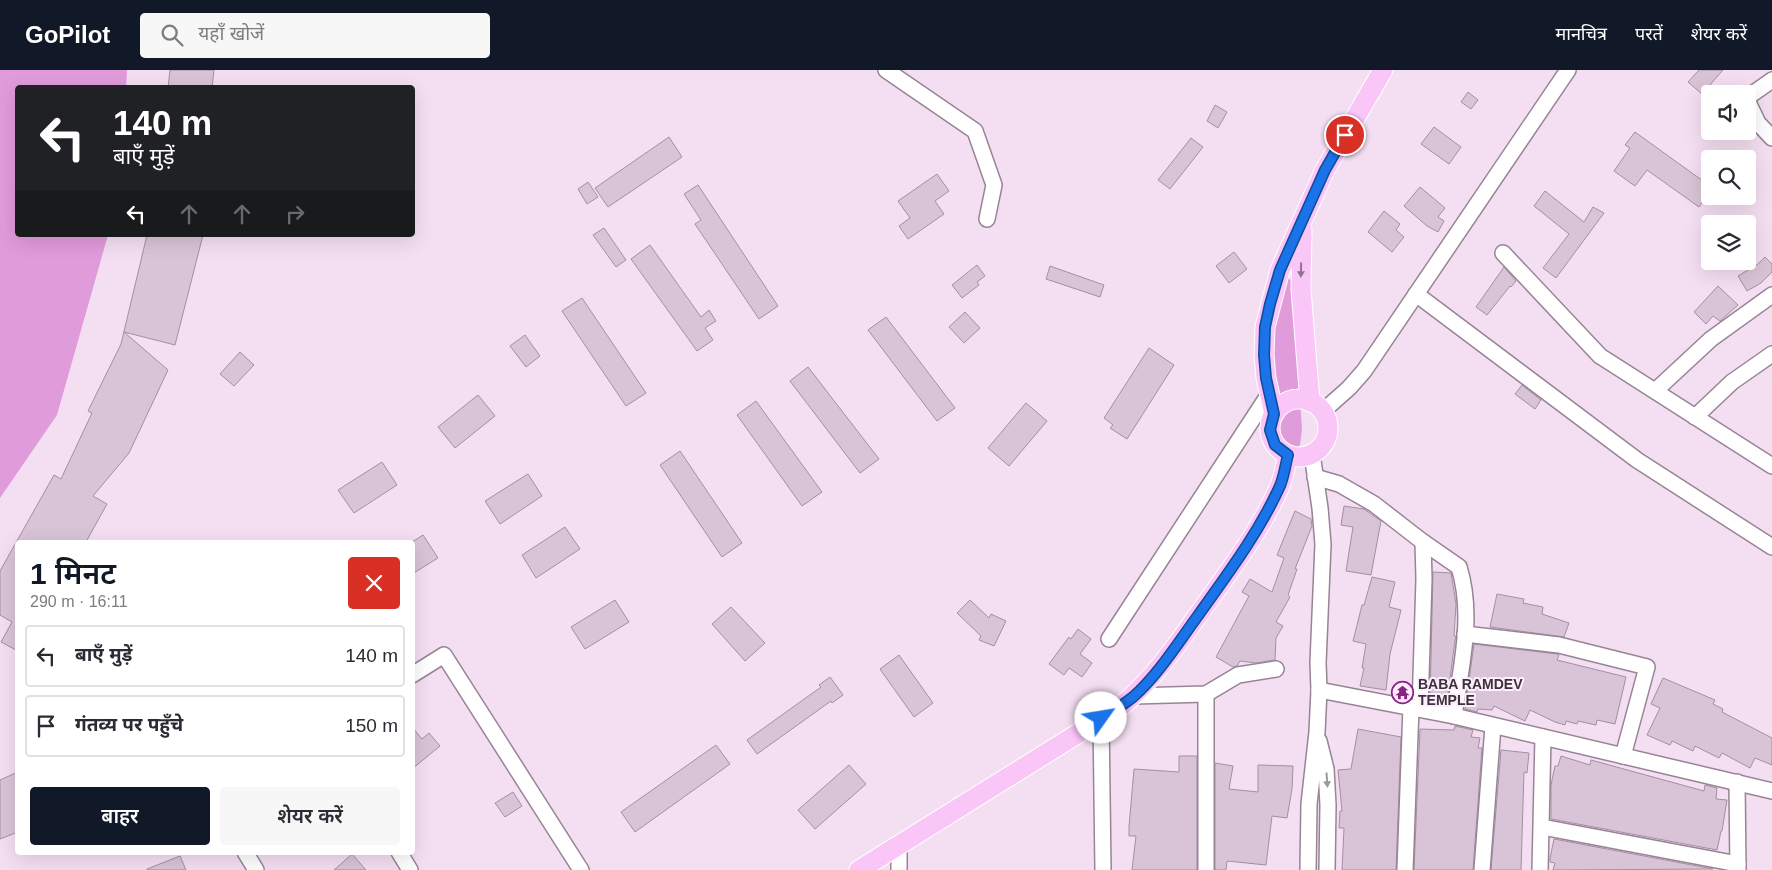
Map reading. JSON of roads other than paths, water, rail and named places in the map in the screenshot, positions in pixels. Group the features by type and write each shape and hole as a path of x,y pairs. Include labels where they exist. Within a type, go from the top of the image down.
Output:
{"main road":[{"path":"1274,414 1266,378 1264,355 1265,327 1280,270 1325,170 1383,70"},
{"path":"1302,221 1301,290 1316,407"},
{"path":"1302,400 1316,407 1326,419 1327,435 1318,449 1312,454 1304,457 1288,455 1281,451 1272,438 1270,430 1274,414 1279,407 1286,403 1302,400"},
{"path":"859,870 1118,708 1134,696 1187,631 1234,565 1266,515 1280,486 1288,455"}],"street":[{"path":"886,70 975,131 994,185 987,219"},
{"path":"1316,407 1349,388 1364,371 1568,70"},
{"path":"1756,91 1772,80"},
{"path":"1756,119 1772,138"},
{"path":"1502,253 1600,356 1772,466"},
{"path":"1416,294 1637,460 1772,547"},
{"path":"1655,391 1711,339 1772,295"},
{"path":"1695,417 1732,382 1772,354"},
{"path":"1110,639 1269,394"},
{"path":"1308,870 1309,804 1317,732 1319,690 1318,663 1323,544 1312,454"},
{"path":"1315,478 1339,484 1374,504 1459,567 1466,593 1465,634 1454,716"},
{"path":"1405,870 1424,578 1423,542"},
{"path":"1465,634 1559,646 1647,667 1623,756"},
{"path":"415,673 444,655 581,870"},
{"path":"1134,696 1206,694 1238,675 1276,669"},
{"path":"1319,690 1454,716 1772,790"},
{"path":"1206,694 1206,870"},
{"path":"1101,718 1103,870"},
{"path":"1482,870 1493,726"},
{"path":"1317,732 1326,768 1328,805 1327,870"},
{"path":"1540,870 1543,738"},
{"path":"1542,827 1738,867 1737,782"},
{"path":"899,846 899,870"},
{"path":"247,855 256,870"},
{"path":"401,855 410,870"}],"place":[{"name":"BABA RAMDEV TEMPLE","path":"1402,692"}]}
